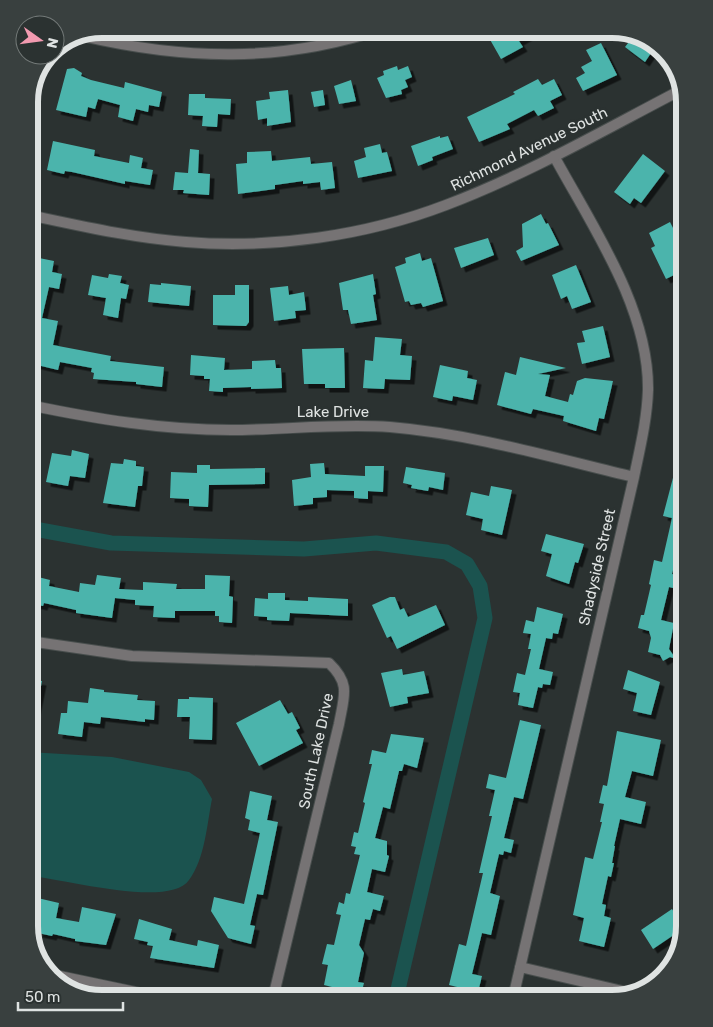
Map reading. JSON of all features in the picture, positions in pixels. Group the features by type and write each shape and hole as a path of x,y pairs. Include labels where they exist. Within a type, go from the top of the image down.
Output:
{"street":[{"path":"92,38 115,44 193,54 228,56 295,51 319,47 352,37"},
{"name":"Richmond Avenue South","path":"38,217 162,240 215,243 293,240 344,233 395,221 445,205 491,187 675,93"},
{"name":"Shadyside Street","path":"515,990 634,477 643,435 648,389 642,337 622,284 554,156"},
{"name":"Lake Drive","path":"38,407 75,415 178,428 232,430 329,425 426,431 469,438 634,477"},
{"name":"South Lake Drive","path":"37,642 132,656 329,662 342,675 344,692 339,724 275,989"},
{"path":"520,967 616,989"},
{"path":"63,977 121,989"}],"water":[{"path":"37,752 112,757 189,772 201,780 212,799 199,862 189,880 178,888 160,892 138,892 114,890 37,877"}],"building":[{"path":"489,38 525,38 519,41 523,47 501,59"},
{"path":"630,40 652,52 645,62 625,47"},
{"path":"601,43 617,75 583,91 576,78 585,73 581,67 592,61 586,50"},
{"path":"397,66 398,70 408,66 412,77 405,80 408,87 401,90 402,94 386,98 377,78 384,75 383,71"},
{"path":"74,68 82,73 81,76 91,80 124,88 125,82 162,92 159,107 149,105 148,112 136,109 133,121 118,117 120,105 98,99 95,109 88,107 86,117 56,110 67,69"},
{"path":"538,79 542,85 554,79 562,95 550,101 554,108 538,116 534,110 507,124 510,129 479,142 467,117 515,94 513,92"},
{"path":"351,80 356,101 339,104 334,86"},
{"path":"288,90 291,122 267,126 267,118 258,120 256,101 270,99 269,92"},
{"path":"323,90 325,105 314,107 311,92"},
{"path":"189,94 205,94 205,98 231,99 230,115 218,114 217,127 202,126 203,116 188,115"},
{"path":"440,136 440,138 448,136 453,149 432,157 433,160 418,166 411,146"},
{"path":"53,141 95,150 94,156 129,163 130,155 143,158 141,168 153,170 150,185 125,181 125,184 72,172 65,171 64,174 47,170"},
{"path":"380,144 382,153 387,152 392,171 358,178 354,161 366,157 364,148"},
{"path":"190,149 199,150 198,173 210,174 209,195 183,193 184,190 173,190 175,172 188,173"},
{"path":"271,151 272,161 310,157 311,164 332,162 335,188 321,190 320,182 303,184 303,181 275,185 275,189 238,194 236,164 247,163 247,152"},
{"path":"643,154 665,171 641,203 634,198 630,204 614,192"},
{"path":"541,214 546,224 548,223 559,245 521,261 516,251 523,247 522,224"},
{"path":"670,222 676,234 676,274 666,279 651,248 655,246 649,233"},
{"path":"488,238 494,255 461,268 454,248"},
{"path":"420,253 422,261 431,258 443,301 423,307 421,303 411,305 409,301 405,302 395,267 406,263 405,258"},
{"path":"39,258 54,261 52,272 62,274 59,289 49,287 42,318 58,321 53,345 111,356 110,361 164,367 162,387 136,384 136,382 93,379 94,373 91,372 92,368 60,362 58,370 38,365"},
{"path":"576,265 591,302 572,309 567,296 561,299 552,275"},
{"path":"109,274 122,276 120,283 129,285 126,299 121,298 118,318 103,315 106,298 88,295 92,275 108,278"},
{"path":"373,274 376,294 373,295 377,320 351,324 348,310 343,310 339,283"},
{"path":"161,283 191,286 189,306 148,302 150,284 161,285"},
{"path":"235,285 249,285 249,322 246,326 213,325 213,295 235,295"},
{"path":"288,286 289,295 304,292 306,310 295,311 296,318 274,321 270,288"},
{"path":"603,326 610,357 582,364 577,343 585,342 582,331"},
{"path":"375,337 402,339 400,355 412,356 410,380 385,379 384,389 363,388 365,360 373,361"},
{"path":"344,348 345,388 325,388 325,384 304,384 302,349"},
{"path":"191,355 225,358 224,370 252,369 252,361 275,360 276,368 281,368 282,388 223,388 223,392 209,391 210,379 204,379 204,376 190,375"},
{"path":"520,357 566,368 538,374 550,375 545,396 568,402 570,394 573,395 577,381 585,378 613,381 604,419 599,418 596,431 563,421 564,416 533,409 531,414 497,405 505,372 516,375"},
{"path":"440,365 468,371 467,378 477,380 473,400 453,396 452,401 433,397"},
{"path":"72,450 89,454 85,478 70,476 68,486 46,482 52,453 71,456"},
{"path":"124,459 136,461 136,466 144,467 142,486 138,486 135,507 103,503 111,463 123,464"},
{"path":"324,463 325,474 365,476 365,466 384,466 383,492 368,491 368,499 354,498 354,491 327,490 327,497 313,498 313,504 294,506 292,480 311,477 310,464"},
{"path":"197,465 210,465 210,469 265,468 265,484 209,485 208,507 189,506 189,499 170,498 171,472 197,473"},
{"path":"676,466 676,558 672,574 676,575 676,589 669,587 661,620 674,623 669,649 676,659 670,657 663,661 660,655 648,652 651,638 649,631 638,628 641,615 644,615 651,585 649,584 654,560 662,562 672,518 663,516"},
{"path":"406,467 445,473 443,490 429,487 428,491 411,488 412,485 403,483"},
{"path":"491,486 512,490 502,535 481,530 483,519 466,515 471,492 489,496"},
{"path":"546,534 584,544 578,563 575,562 569,584 546,576 552,554 541,551"},
{"path":"97,575 121,578 119,589 143,590 143,582 177,584 176,589 205,589 205,575 230,576 229,596 233,597 232,623 219,622 219,616 215,616 215,611 175,611 175,618 153,617 154,606 135,605 135,600 115,598 112,618 76,613 76,610 44,603 43,606 37,605 37,577 50,580 49,586 79,592 80,583 95,585"},
{"path":"268,593 285,593 285,600 308,601 308,597 348,599 348,616 290,613 289,621 267,620 267,617 254,616 255,598 268,599"},
{"path":"390,597 395,597 400,610 404,608 408,617 436,605 445,625 397,649 391,636 387,638 372,605"},
{"path":"537,607 563,614 558,634 553,633 552,639 546,638 539,669 553,672 550,685 543,684 542,688 538,687 533,708 518,705 520,693 513,692 517,673 525,675 531,649 528,649 531,634 523,633 526,620 534,622"},
{"path":"402,669 403,675 424,671 429,693 407,697 408,703 390,707 381,673"},
{"path":"628,670 660,682 651,715 633,711 637,693 623,689"},
{"path":"37,680 42,681 37,705"},
{"path":"90,688 104,690 104,692 138,695 137,700 155,701 154,720 145,719 145,722 101,717 100,724 84,722 82,737 58,734 61,713 67,713 68,701 88,703"},
{"path":"189,697 213,698 212,740 189,739 190,717 177,717 178,699 189,699"},
{"path":"280,700 288,714 292,712 300,728 296,730 303,743 259,766 236,723"},
{"path":"520,720 541,725 523,799 514,797 504,838 514,840 511,853 504,851 503,855 499,854 490,893 500,896 491,935 482,933 472,974 482,976 479,990 469,990 449,985 459,944 466,946 483,873 479,873 492,816 489,816 495,790 486,788 489,774 506,778"},
{"path":"617,731 661,740 653,776 632,771 625,797 646,802 641,824 620,819 614,846 612,863 614,863 611,877 608,876 602,904 606,905 604,916 611,918 604,947 579,941 584,918 573,915 585,857 593,859 602,822 600,822 604,804 599,803 603,785 607,786"},
{"path":"391,734 424,738 417,768 404,764 402,771 399,771 390,809 383,807 375,838 387,841 387,855 389,856 385,872 372,869 367,892 384,896 380,911 373,909 370,920 365,919 359,945 364,953 358,982 364,983 362,990 342,989 324,985 328,965 322,964 327,944 334,945 341,915 336,914 339,902 344,904 346,893 350,894 360,855 354,854 356,847 351,846 354,832 358,833 365,803 363,802 372,764 369,764 372,750 386,753"},
{"path":"250,791 272,796 267,820 278,822 263,895 257,894 250,925 255,926 251,944 228,938 211,911 214,897 244,904 260,833 248,830 250,820 245,818"},
{"path":"37,898 59,903 56,918 79,922 82,907 116,914 106,945 75,941 75,939 53,934 52,936 38,933 41,921 37,919"},
{"path":"672,909 676,915 675,934 653,949 641,930"},
{"path":"139,919 172,929 169,940 197,946 198,940 219,945 214,968 150,958 153,946 147,945 148,942 134,939"}],"waterway":[{"path":"37,530 111,543 304,549 376,543 446,552 467,564 480,586 485,618 398,990"}]}
